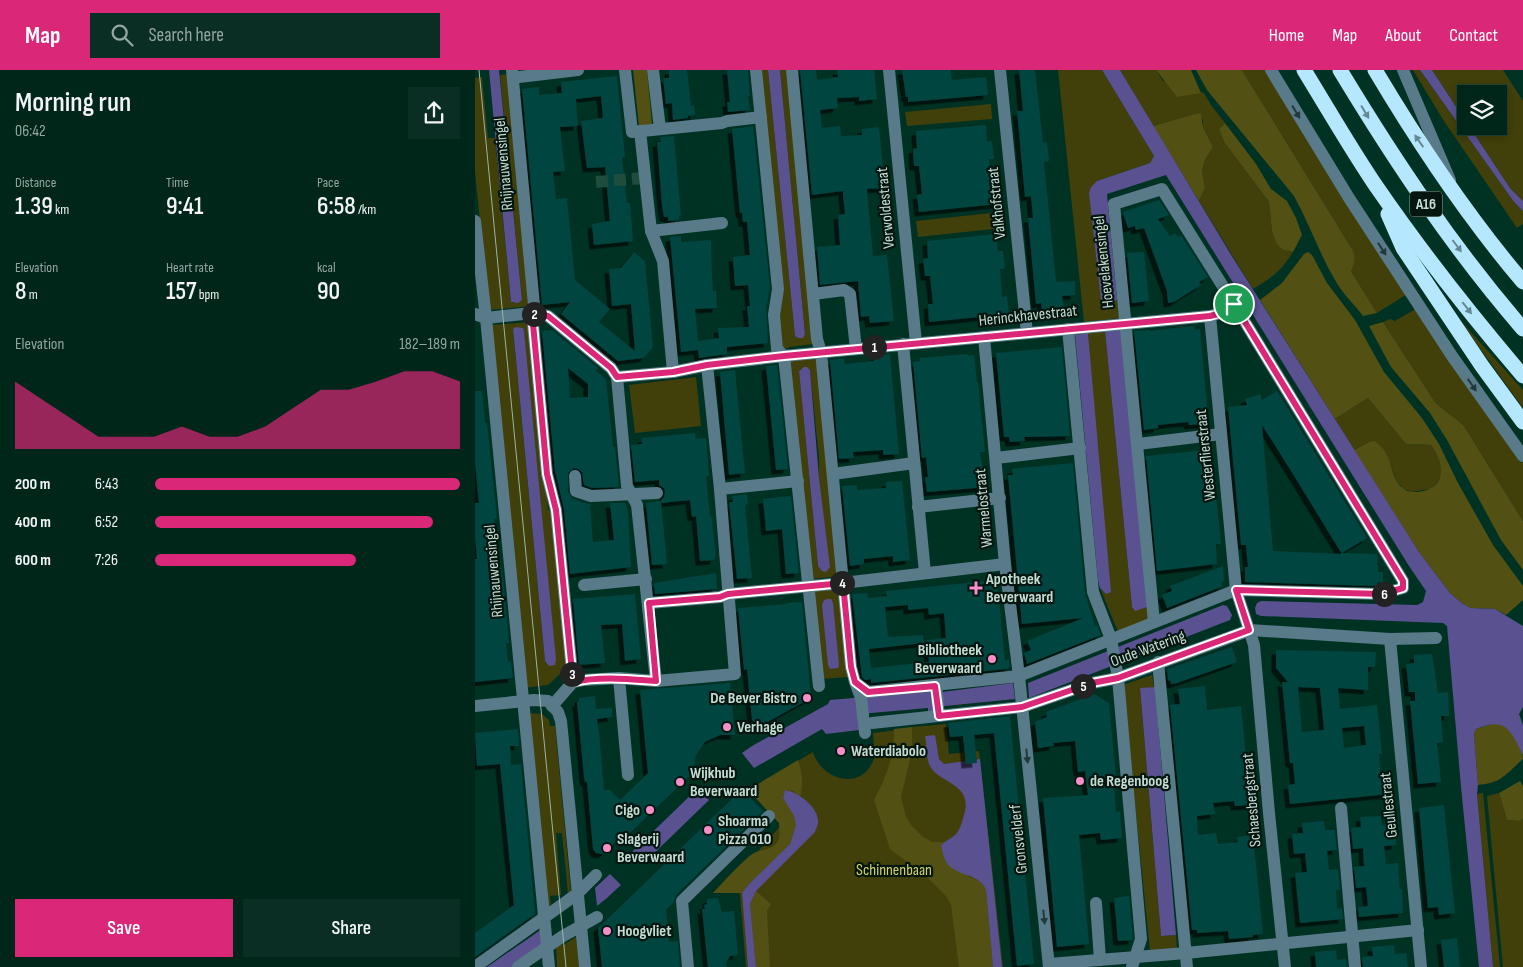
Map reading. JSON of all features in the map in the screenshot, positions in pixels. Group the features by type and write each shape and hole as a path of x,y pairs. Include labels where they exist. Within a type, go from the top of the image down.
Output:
{"highway":[{"name":"A16","path":"1304,70 1375,185 1424,254 1477,322 1523,376"},
{"name":"A16","path":"1340,70 1391,154 1438,221 1494,296 1523,329"},
{"name":"A16","path":"1375,70 1410,128 1457,196 1523,282"},
{"name":"A16","path":"1375,185 1403,248 1482,366 1523,422"}],"street":[{"path":"515,73 579,70"},
{"path":"625,70 632,132 761,117"},
{"path":"653,70 660,129"},
{"path":"756,70 778,289 774,314 777,349 784,356 792,482 809,586 819,686"},
{"path":"792,70 817,339 821,352 835,473 851,667 855,682"},
{"name":"Verwoldestraat","path":"889,70 909,344 914,464 925,573"},
{"name":"Valkhofstraat","path":"1000,70 1027,333"},
{"path":"1271,70 1370,231 1452,356 1523,456"},
{"path":"1403,70 1457,196"},
{"name":"Rhijnauwensingel","path":"515,73 534,305 532,313 547,474 556,510 573,682"},
{"path":"640,131 651,231 663,261 673,372"},
{"name":"Hoevelakensingel","path":"1127,323 1114,204 1162,189 1234,304"},
{"name":"Rhijnauwensingel","path":"475,221 481,316 523,702 549,967"},
{"path":"651,231 721,223"},
{"path":"813,294 844,290 850,294 856,349"},
{"name":"Herinckhavestraat","path":"617,377 673,372 707,365 821,352 1210,316 1225,312 1234,304"},
{"name":"Oude Watering","path":"855,682 868,692 936,688 1019,676 1112,643 1155,622 1236,590 1382,594 1403,588 1403,581 1234,304"},
{"path":"481,316 532,313 548,316 611,368 617,377 627,486 637,504 656,681"},
{"name":"Westerflierstraat","path":"1210,316 1236,590"},
{"path":"1127,323 1155,622"},
{"path":"1068,329 1093,592 1112,643 1116,672 1141,939 1134,962"},
{"name":"Warmelostraat","path":"984,337 1005,564 1022,707"},
{"path":"553,706 573,682 583,680 619,678 656,681 735,674 720,489 707,365"},
{"path":"1138,444 1221,434"},
{"path":"996,458 1080,448"},
{"path":"835,473 914,464"},
{"path":"575,476 576,490 591,496 657,493"},
{"path":"720,489 792,482"},
{"path":"918,507 1000,498"},
{"path":"649,603 720,597 728,594 1005,564"},
{"path":"584,585 646,579"},
{"path":"1236,590 1249,630"},
{"name":"Oude Watering","path":"855,682 861,698 866,724 938,712 1022,707 1092,683 1116,672 1158,662 1249,630 1390,639 1436,638"},
{"name":"Schaesbergstraat","path":"1249,630 1254,645 1285,967"},
{"name":"Geullestraat","path":"1390,639 1421,967"},
{"path":"1158,662 1187,967"},
{"path":"619,678 628,775"},
{"path":"936,688 938,712"},
{"path":"475,706 548,701 558,712 561,721 585,967"},
{"name":"Gronsvelderf","path":"1022,707 1049,966"},
{"path":"1341,808 1355,967"},
{"path":"688,967 682,901 769,816"},
{"path":"475,967 577,894 596,874"},
{"path":"1096,903 1101,960"},
{"path":"518,967 581,925 597,917"},
{"path":"1049,966 1101,960 1134,962 1186,953 1418,930"}],"green space":[{"path":"760,70 768,70 795,336 798,338 805,334 780,70 788,70 814,344 781,349"},
{"path":"1058,70 1102,70 1154,156 1150,163 1097,181 1119,318 1084,322"},
{"path":"1120,70 1156,70 1163,81 1204,93 1225,123 1219,129 1224,142 1269,202 1272,232 1283,250 1293,252 1276,274 1253,289 1199,201 1205,188 1202,172 1205,160 1213,147 1203,127 1203,120 1198,113 1153,126"},
{"path":"1242,70 1267,70 1409,293 1377,313 1351,271 1352,249"},
{"path":"1413,70 1420,70 1457,122 1457,135 1466,135 1514,202 1523,211 1523,224 1517,228 1442,118"},
{"path":"1432,70 1503,70 1523,101 1523,201 1510,188 1475,135 1507,135 1507,85 1457,85 1457,108"},
{"path":"509,74 531,306 489,310 475,172 475,78 482,77 488,138 495,138 511,302 513,303 522,300 500,75"},
{"path":"991,104 992,119 907,126 905,112"},
{"path":"1001,212 1002,228 918,237 916,221"},
{"path":"1419,307 1523,463 1523,521 1464,426 1435,402 1383,322 1390,319 1395,321"},
{"path":"1459,319 1523,390 1523,408"},
{"path":"530,322 548,510 553,509 568,669 548,685 524,688 490,325","holes":["513,330 524,331 546,664"]},
{"path":"1105,331 1132,607 1136,610 1150,606 1151,621 1119,634 1100,588 1106,594 1088,333"},
{"path":"818,359 839,576 812,579 790,361","holes":["800,369 810,370 819,458 818,566 799,371"]},
{"path":"696,377 701,426 635,433 629,385"},
{"path":"1368,398 1406,444 1431,445 1438,455 1441,476 1430,489 1411,492 1403,488 1396,480 1387,454 1369,442 1354,450 1335,419"},
{"path":"840,589 848,677 822,679 813,591"},
{"path":"1152,675 1154,687 1140,689 1161,936 1176,935 1177,948 1150,951 1123,685"},
{"path":"529,713 542,714 549,720 550,726 555,726 571,893 568,894 562,833 556,833 561,895 550,896 551,906 547,909"},
{"name":"Schinnenbaan","path":"946,724 949,754 979,751 1003,967 746,967 738,874 783,823 748,790 813,752 817,761 832,775 850,779 859,776 867,771 874,758 873,733"},
{"path":"1483,793 1500,967 1493,967 1477,794"},
{"path":"1499,793 1507,820 1520,821 1523,819 1523,967 1503,967 1487,796"},
{"path":"576,937 579,967 557,967 556,946 565,944"}],"shaded area":[{"path":"489,70 499,70 522,300 518,303 511,302"},
{"path":"633,70 647,70 652,124 639,126"},
{"path":"768,70 780,70 805,334 803,338 795,336"},
{"path":"1102,70 1120,70 1230,253 1419,552 1450,593 1471,608 1495,609 1523,626 1523,707 1519,714 1523,725 1523,755 1511,733 1501,725 1486,725 1476,729 1474,734 1477,794 1493,967 1479,967 1447,626 1443,623 1261,616 1256,614 1255,608 1257,603 1261,601 1417,605 1423,602 1426,591 1166,175 1107,194 1117,299 1113,305 1104,305 1101,300 1089,193 1091,187 1097,181 1150,163 1154,156"},
{"path":"1156,70 1191,70 1201,93 1177,97"},
{"path":"1196,70 1242,70 1352,249 1355,260 1351,271 1377,313 1363,316 1341,289 1324,259 1294,196 1207,90"},
{"path":"1420,70 1432,70 1457,108 1457,122"},
{"path":"1198,113 1201,114 1203,127 1213,147 1205,160 1202,171 1205,188 1199,201 1153,126"},
{"path":"1225,123 1256,164 1271,189 1287,201 1296,218 1302,235 1293,252 1283,250 1277,244 1272,232 1269,202 1224,142 1219,129"},
{"path":"1466,135 1475,135 1510,188 1523,201 1523,211 1514,202"},
{"path":"1308,252 1312,255 1327,283 1355,320 1384,372 1422,418 1439,444 1458,483 1493,545 1523,586 1523,600 1506,615 1495,609 1471,608 1450,593 1419,552 1354,450 1375,441 1386,453 1394,476 1399,484 1408,491 1418,492 1434,486 1439,481 1441,474 1439,460 1431,445 1406,444 1368,398 1335,419 1260,300 1282,283 1304,254"},
{"path":"1383,322 1435,402 1464,426 1523,521 1523,570 1501,540 1447,440 1430,413 1391,367 1369,326"},
{"path":"516,327 523,328 524,331 556,659 555,665 549,666 545,661 513,329"},
{"path":"1122,330 1150,606 1135,611 1132,607 1105,331"},
{"path":"1088,333 1111,592 1106,594 1100,588 1098,580 1075,335"},
{"path":"804,367 810,370 819,478 830,567 826,572 822,571 818,566 799,371"},
{"path":"831,599 833,603 839,665 838,668 830,669 822,605 824,600"},
{"path":"1223,605 1227,606 1232,615 1230,620 1029,698 1028,683"},
{"path":"1013,683 1015,699 935,707 935,711 928,712 928,708 860,714 859,730 826,734 822,729 754,768 742,753 828,704 830,700 933,691 934,693"},
{"path":"1155,687 1176,935 1161,936 1140,688"},
{"path":"1491,724 1503,725 1510,729 1520,746 1523,759 1498,780 1478,785 1474,734 1476,729"},
{"path":"912,727 912,751 901,797 906,817 923,837 933,842 943,842 941,845 959,867 968,876 979,881 984,886 986,890 993,967 959,967 951,905 946,896 926,876 890,849 874,800 889,766 893,748 894,729"},
{"path":"935,735 939,759 944,764 980,759 1002,967 993,967 986,890 983,884 954,869 944,857 941,845 958,832 966,804 964,796 959,790 933,771 929,764 925,736"},
{"path":"798,760 802,779 800,797 793,791 785,790 783,798 794,816 796,825 790,844 742,893 713,893 752,855 772,847 779,839 779,823 748,790"},
{"path":"1520,781 1523,786 1523,819 1520,821 1507,820 1499,793"},
{"path":"698,788 709,800 643,864 632,852"},
{"path":"785,790 801,797 811,805 817,815 818,823 815,832 756,891 750,904 756,967 748,967 742,893 790,844 796,825 794,816 783,798"},
{"path":"610,874 621,885 597,906 595,888"},
{"path":"756,891 771,904 767,911 770,967 756,967 750,904"},
{"path":"542,929 543,946 512,967 487,967"}],"building":[{"path":"669,70 687,70 691,106 694,105 695,115 673,120 672,103 666,104 663,78 669,78"},
{"path":"727,70 748,70 750,110 728,112 727,102 730,102"},
{"path":"800,70 816,70 817,80 838,77 837,70 874,70 877,99 859,101 859,97 837,98 838,108 820,110 822,128 840,126 841,136 862,135 862,129 879,127 885,188 867,189 873,256 887,255 894,321 870,323 869,316 861,317 858,281 820,285 817,247 840,245 838,215 845,214 843,191 812,195"},
{"path":"902,70 951,70 952,80 986,77 988,95 908,102"},
{"path":"1019,70 1035,70 1043,143 1047,142 1049,161 1044,162 1056,282 1075,281 1075,295 1062,296 1064,308 1042,310 1041,303 1036,304 1028,218 1033,218 1031,196 1025,197 1017,111 1023,111"},
{"path":"617,76 625,157 622,157 627,203 630,203 633,241 594,245 592,224 610,221 605,167 587,168 581,121 603,118 601,96 576,99 578,126 560,127 565,171 553,172 556,199 567,198 575,280 610,309 599,322 635,351 631,304 612,306 609,269 621,268 634,252 645,261 653,347 644,358 618,361 561,314 570,302 542,305 522,89 539,87 539,95 562,93 561,82"},
{"path":"986,125 987,142 992,141 994,159 989,159 992,187 997,187 998,204 919,212 917,195 922,194 919,166 914,166 913,149 917,148 916,131"},
{"path":"753,126 770,286 766,305 768,343 727,347 727,354 699,358 698,350 681,352 670,237 681,236 681,242 711,240 713,291 716,291 717,308 695,309 698,341 719,338 718,328 749,327 748,285 735,286 733,257 750,255 747,222 743,222 742,213 740,213 732,129"},
{"path":"674,136 681,216 679,216 679,220 668,221 668,217 664,217 662,205 657,142 661,142 660,137"},
{"path":"1159,200 1169,215 1158,219 1170,236 1175,233 1178,237 1181,235 1208,277 1199,282 1201,285 1174,302 1168,303 1167,291 1144,228 1136,230 1135,226 1128,228 1123,213"},
{"path":"996,234 998,251 1003,251 1005,268 1000,269 1002,297 1007,296 1009,314 929,322 928,304 933,304 930,276 925,276 923,259 928,258 927,241"},
{"path":"1144,252 1149,301 1132,303 1127,253"},
{"path":"1194,326 1195,330 1200,329 1208,418 1203,418 1204,424 1189,425 1188,422 1158,425 1158,428 1144,430 1134,331"},
{"path":"552,330 598,368 596,371 606,379 619,487 592,488 584,485 582,472 574,468 568,473 568,492 573,499 588,504 595,504 590,505 593,542 614,540 610,503 625,503 628,512 631,567 570,574 564,509 555,471 542,331","holes":["568,368 588,384 588,397 570,398"]},
{"path":"1062,347 1070,436 1024,437 1025,441 1010,442 1009,437 1004,437 996,353"},
{"path":"890,354 899,454 883,455 883,450 853,452 854,458 839,459 830,360 844,358 845,364 874,361 874,356"},
{"path":"968,354 968,356 974,355 978,382 985,452 980,452 987,487 927,492 925,477 928,477 926,457 922,458 913,362 920,361 920,358"},
{"path":"777,365 788,469 776,470 766,366"},
{"path":"735,370 745,473 729,475 720,372"},
{"path":"475,391 482,391 485,423 487,423 497,519 494,519 499,567 501,567 504,586 509,643 506,643 508,662 511,661 513,678 475,682 475,559 477,559 475,503 479,503 475,462"},
{"path":"1277,391 1367,538 1342,553 1377,554 1378,572 1383,572 1383,583 1378,582 1377,586 1245,582 1245,567 1248,567 1246,545 1241,545 1228,407 1247,405 1245,399 1260,394 1262,400","holes":["1262,425 1342,554 1273,551"]},
{"path":"695,433 696,439 706,438 709,476 706,477 716,555 714,560 700,561 696,516 692,517 690,500 661,503 665,492 664,488 659,485 659,480 635,482 631,445 642,444 642,438"},
{"path":"1206,450 1207,456 1212,456 1221,544 1216,544 1217,564 1157,571 1146,456"},
{"path":"1073,463 1085,593 1095,626 1097,625 1101,635 1027,664 1024,653 1031,650 1027,641 1083,618 1022,624 1008,475 1013,475 1012,469"},
{"path":"902,481 910,560 893,562 893,556 864,559 864,564 850,566 842,486 857,485 857,490 886,488 886,482"},
{"path":"747,494 748,504 745,505 752,578 737,579 729,502 733,502 732,496"},
{"path":"791,496 799,573 786,574 782,529 766,531 763,499"},
{"path":"661,501 667,564 652,565 646,503"},
{"path":"1223,566 1224,581 1221,582 1223,586 1167,608 1162,595 1172,591 1170,586"},
{"path":"716,573 717,589 655,594 654,583"},
{"path":"997,580 1005,661 1009,659 1010,667 1006,669 871,683 871,679 865,680 862,677 852,594 867,593 868,598 887,596 886,591","holes":["908,605 908,610 928,608 929,615 944,613 946,638 927,640 929,662 871,668 869,649 924,643 923,635 888,637 885,607"]},
{"path":"635,594 641,659 625,661 622,624 601,625 605,663 579,665 573,599"},
{"path":"802,602 811,698 757,726 752,720 747,669 744,670 738,608"},
{"path":"1232,647 1237,662 1177,683 1171,684 1170,680 1168,681 1167,669"},
{"path":"1276,650 1376,652 1375,667 1368,667 1368,690 1338,688 1340,709 1377,705 1382,754 1379,754 1381,780 1388,780 1389,794 1290,804 1288,785 1295,784 1293,763 1290,763 1282,682 1288,682 1276,668","holes":["1298,687 1320,688 1324,730 1302,732","1364,726 1366,745 1344,748 1342,728"]},
{"path":"1432,654 1438,693 1448,692 1449,716 1441,716 1443,742 1437,743 1441,782 1418,784 1410,701 1415,701 1415,692 1409,692 1406,664 1414,663 1414,655"},
{"path":"730,683 735,735 720,735 705,742 696,755 693,773 629,834 626,832 603,854 596,853 593,849 587,782 585,782 584,777 577,702 579,702 579,698 595,696 596,709 612,708 612,717 597,719 604,790 610,790 620,800 648,773 640,690"},
{"path":"1205,686 1207,710 1241,706 1251,805 1235,806 1234,801 1213,803 1215,814 1197,816 1198,835 1216,833 1218,844 1238,842 1237,837 1253,835 1263,934 1253,935 1253,937 1229,939 1228,931 1197,933 1197,930 1192,930 1170,705 1180,704 1178,689"},
{"path":"1094,694 1109,703 1117,788 1114,788 1116,812 1120,811 1122,838 1101,840 1100,833 1079,835 1089,944 1057,947 1043,798 1088,795 1085,771 1078,772 1075,741 1053,743 1054,746 1038,748 1035,722 1047,717 1046,712"},
{"path":"1010,716 1034,964 1017,966 994,733 974,735 977,763 966,764 963,736 950,737 948,723"},
{"path":"518,729 519,746 510,746 511,765 521,764 535,914 475,957 475,933 514,905 500,764 477,766 475,733"},
{"path":"742,789 763,811 676,895 674,902 666,910 669,942 678,941 680,967 602,967 598,928"},
{"path":"1444,805 1455,913 1439,915 1438,907 1428,908 1419,808"},
{"path":"1381,816 1382,825 1394,824 1396,845 1384,846 1386,864 1398,863 1403,913 1359,917 1358,907 1368,906 1366,887 1356,888 1354,867 1364,866 1363,848 1353,849 1351,828 1361,827 1360,817"},
{"path":"1324,821 1325,830 1335,830 1337,850 1327,851 1329,870 1338,869 1340,890 1336,890 1337,909 1342,908 1343,919 1300,923 1295,873 1307,872 1305,853 1294,854 1292,834 1303,833 1302,823"},
{"path":"1129,896 1133,938 1132,940 1118,941 1114,898"},
{"path":"718,898 722,912 734,911 738,955 730,956 726,963 727,967 708,967 702,909 705,909 704,905 707,904 707,899"},
{"path":"1457,938 1460,967 1444,967 1441,940"},
{"path":"1394,945 1395,954 1406,953 1408,967 1363,967 1362,957 1373,956 1372,947"},
{"path":"1336,950 1337,960 1346,959 1347,967 1316,967 1315,952"}],"tunnel":[{"path":"596,182 644,178"}],"tram line":[{"path":"479,70 566,967"}],"place":[{"name":"Apotheek Beverwaard","path":"976,588"},
{"name":"Bibliotheek Beverwaard","path":"992,659"},
{"name":"De Bever Bistro","path":"807,698"},
{"name":"Verhage","path":"727,727"},
{"name":"Waterdiabolo","path":"841,751"},
{"name":"de Regenboog","path":"1080,781"},
{"name":"Wijkhub Beverwaard","path":"680,782"},
{"name":"Cigo","path":"650,810"},
{"name":"Shoarma Pizza 010","path":"708,830"},
{"name":"Slagerij Beverwaard","path":"607,848"},
{"name":"Hoogvliet","path":"607,931"}],"route":[{"path":"1234,304 1403,581 1403,588 1382,594 1236,590 1249,630 1118,678 1092,683 1022,707 939,716 935,686 868,692 855,682 851,667 843,583 649,603 656,681 619,678 573,682 556,510 547,474 532,313 548,316 611,368 617,377 673,372 707,365 784,356 1210,316 1225,312 1234,304"}]}
